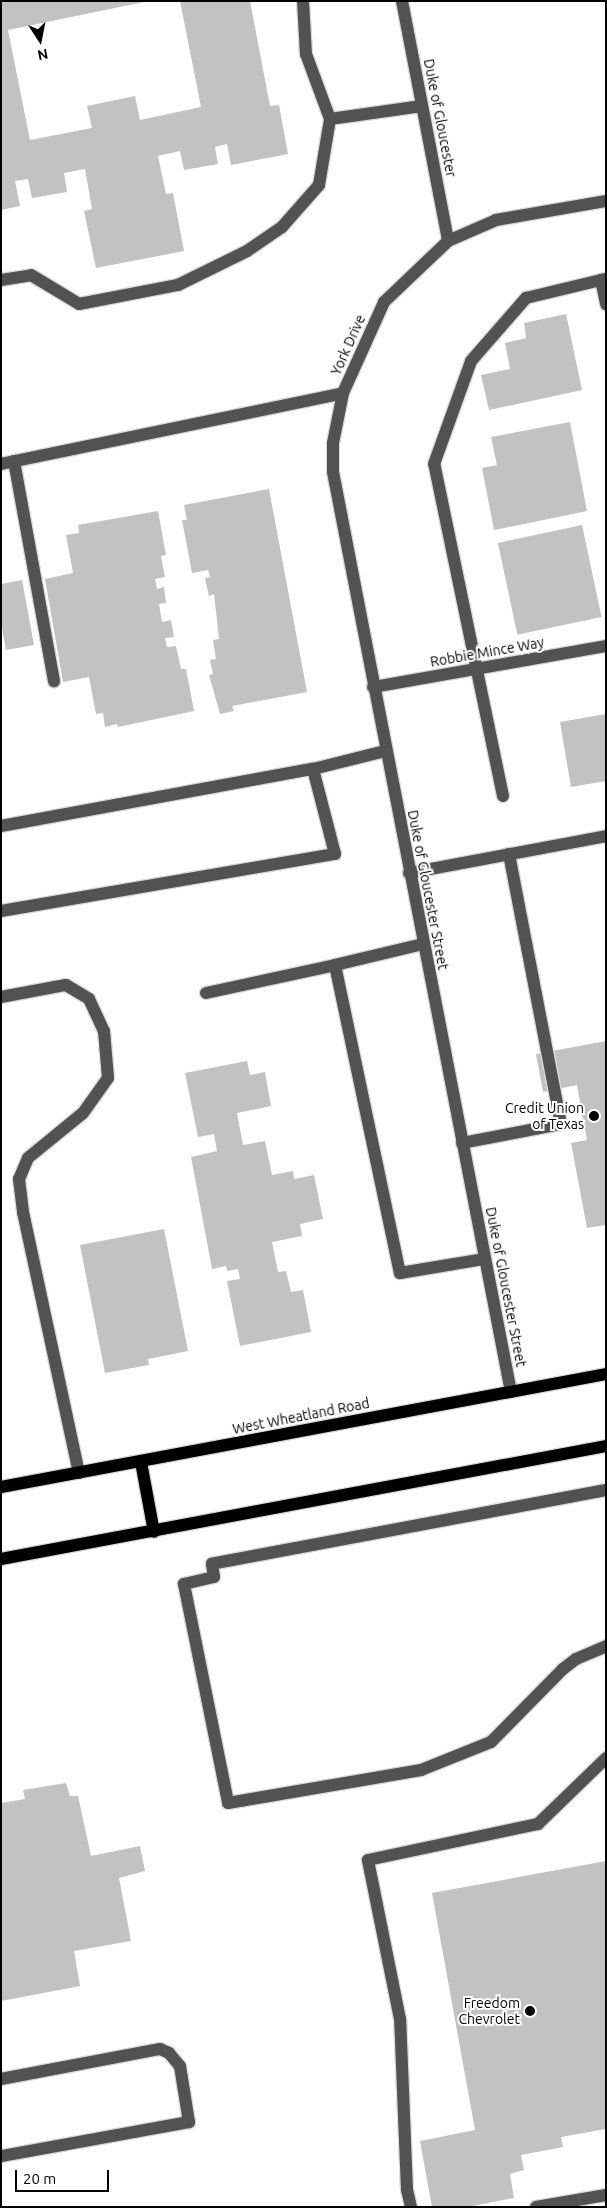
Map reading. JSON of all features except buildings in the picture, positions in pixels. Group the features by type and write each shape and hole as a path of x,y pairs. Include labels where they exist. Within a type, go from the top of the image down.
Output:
{"main road":[{"name":"West Wheatland Road","path":"1,1488 606,1374"},
{"path":"1,1559 154,1532 606,1446"},
{"path":"141,1462 154,1532"}],"street":[{"path":"1,280 31,275 78,304 178,285 247,251 282,227 319,186 330,119 306,54 303,1"},
{"name":"Duke of Gloucester","path":"402,1 448,241"},
{"path":"330,119 422,106"},
{"name":"York Drive","path":"8,462 343,393 384,302 448,241 496,220 606,201"},
{"path":"503,796 434,464 471,361 526,298 603,280 606,304"},
{"name":"Duke of Gloucester Street","path":"343,393 333,443 334,472 385,751 511,1392"},
{"path":"8,462 54,681"},
{"name":"Robbie Mince Way","path":"373,687 606,646"},
{"path":"1,826 313,769 385,751"},
{"path":"1,911 335,854 313,769"},
{"path":"409,873 606,836"},
{"path":"462,1143 561,1124 509,854"},
{"path":"206,993 423,944"},
{"path":"335,965 400,1273 485,1259"},
{"path":"1,997 66,986 88,999 104,1031 108,1078 83,1113 28,1158 19,1179 23,1212 79,1474"},
{"path":"606,1490 212,1564 214,1577 184,1584 228,1803 421,1770 491,1742 563,1669 576,1659 606,1646"},
{"path":"411,2207 407,2190 400,2019 368,1860 538,1824 606,1758"},
{"path":"1,2079 160,2050 169,2052 180,2066 189,2122 1,2156"},
{"path":"536,2207 606,2195"}],"place":[{"name":"Credit Union of Texas","path":"594,1116"},
{"name":"Freedom Chevrolet","path":"530,2011"}]}
